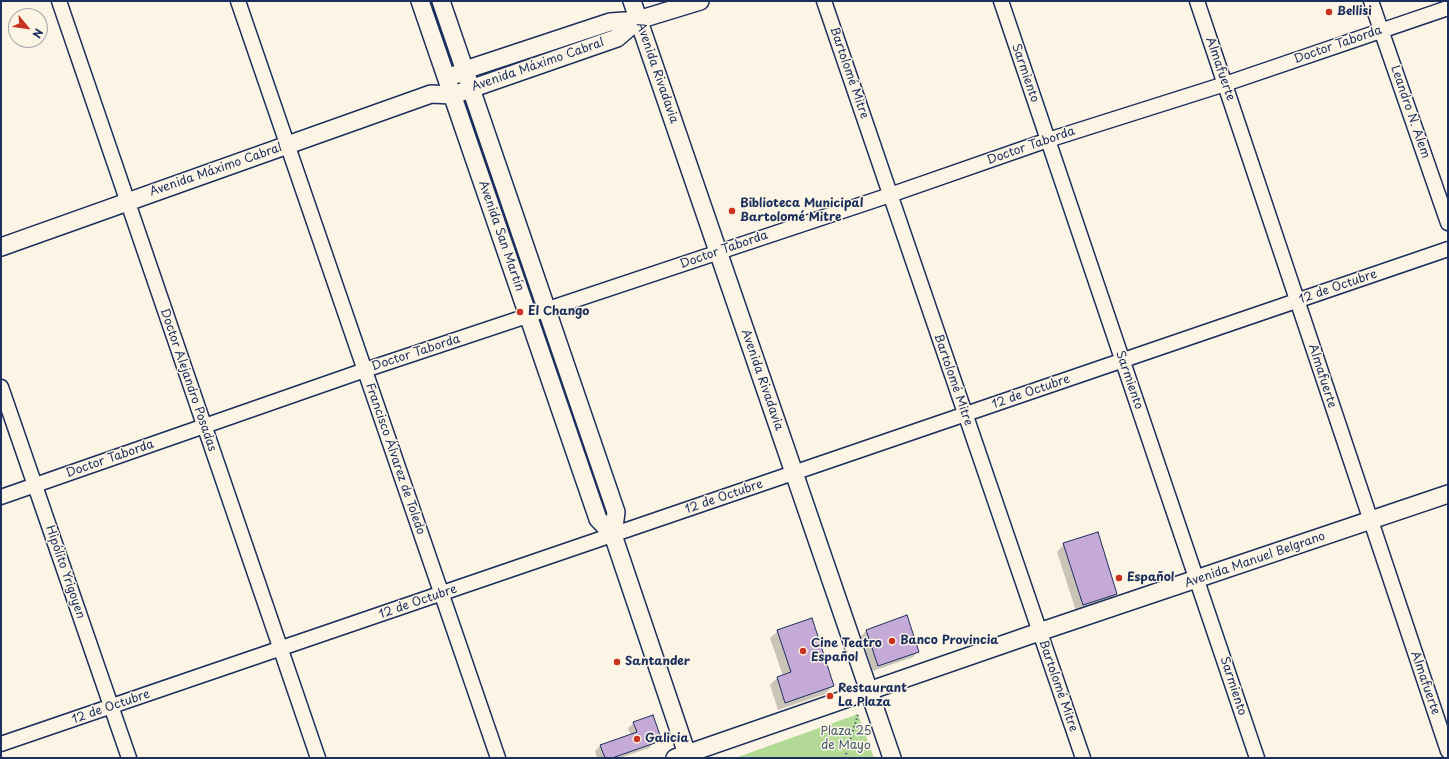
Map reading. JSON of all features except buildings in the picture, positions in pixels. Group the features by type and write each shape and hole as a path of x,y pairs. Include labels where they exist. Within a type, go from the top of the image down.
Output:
{"main road":[{"name":"Avenida San Martín","path":"420,1 598,519 613,535"},
{"name":"Avenida San Martín","path":"441,1 616,512 613,535 683,757"},
{"name":"Avenida Rivadavia","path":"632,1 892,758"},
{"name":"Avenida Máximo Cabral","path":"431,94 447,78 465,70 610,22 638,20 700,1"},
{"name":"Avenida Máximo Cabral","path":"1,247 431,94 453,95 617,38 638,20"},
{"name":"Avenida Manuel Belgrano","path":"683,757 1039,632 1197,580 1448,494"}],"street":[{"name":"Doctor Alejandro Posadas","path":"59,1 318,758"},
{"name":"Francisco Álvarez de Toledo","path":"238,1 498,758"},
{"name":"Bartolomé Mitre","path":"824,1 1083,758"},
{"name":"Sarmiento","path":"1001,1 1257,758"},
{"name":"Almafuerte","path":"1197,1 1448,751"},
{"name":"Leandro N. Alem","path":"1372,1 1448,223"},
{"name":"Doctor Taborda","path":"1,497 365,370 890,195 1048,140 1225,84 1448,8"},
{"name":"12 de Octubre","path":"1,744 1448,249"},
{"name":"Hipólito Yrigoyen","path":"1,387 129,758"}],"path":[{"path":"845,758 858,714"}],"green space":[{"path":"429,1 433,1 455,67 452,68"},
{"path":"609,30 610,33 482,77 481,74"},
{"path":"466,101 531,290 527,291 463,102"},
{"path":"544,330 609,518 605,520 541,331"},
{"name":"Plaza 25 de Mayo","path":"858,714 874,758 735,758"}],"place":[{"name":"Bellisi","path":"1329,12"},
{"name":"Biblioteca Municipal Bartolomé Mitre","path":"732,211"},
{"name":"El Chango","path":"520,312"},
{"name":"Español","path":"1119,578"},
{"name":"Banco Provincia","path":"892,641"},
{"name":"Cine Teatro Español","path":"803,651"},
{"name":"Santander","path":"617,662"},
{"name":"Restaurant La Plaza","path":"830,696"},
{"name":"Galicia","path":"637,739"}]}
